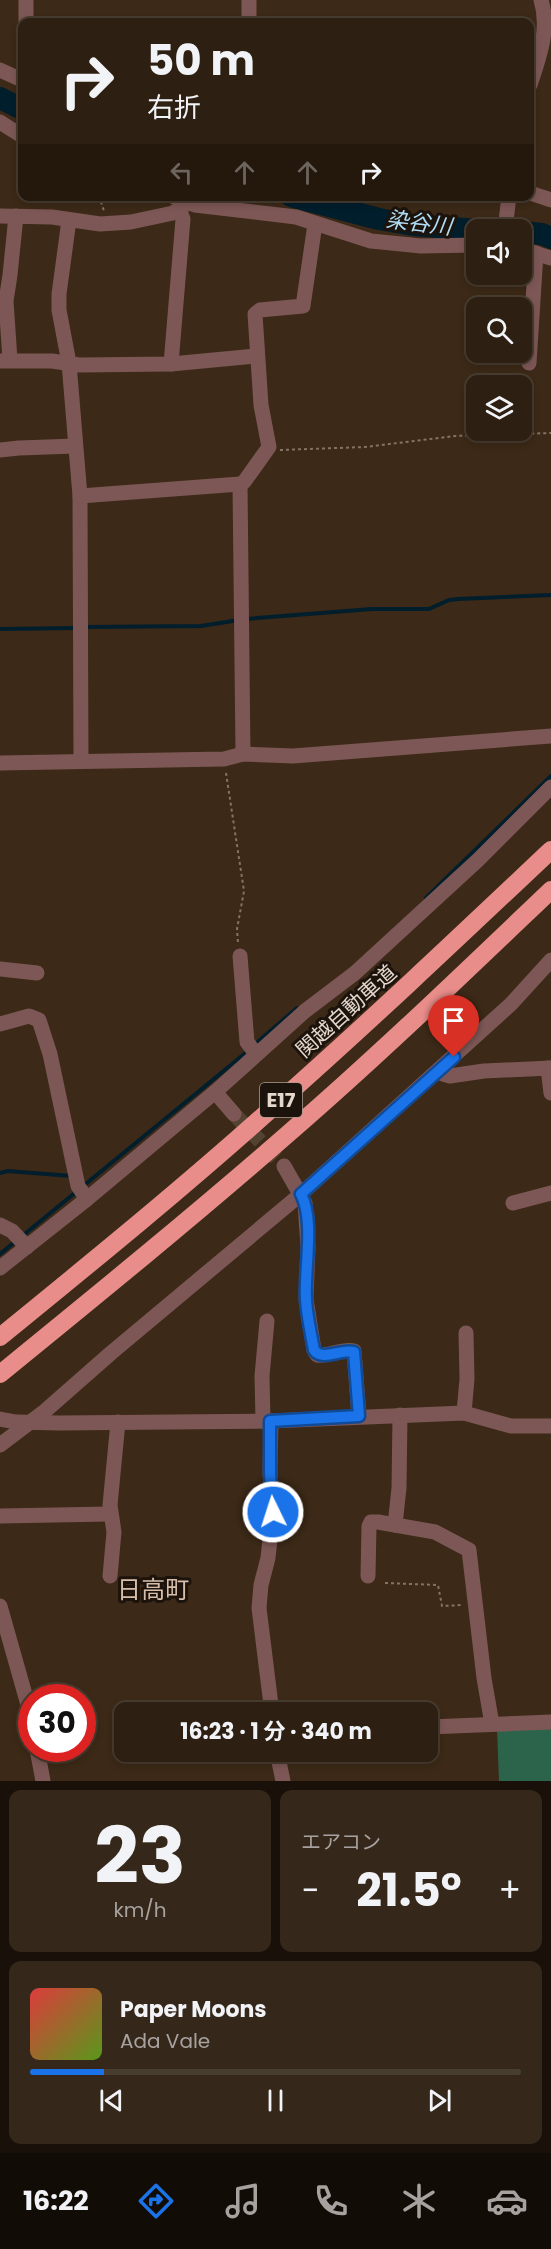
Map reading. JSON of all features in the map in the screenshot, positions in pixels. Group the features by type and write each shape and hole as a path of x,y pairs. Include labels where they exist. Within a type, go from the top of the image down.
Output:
{"highway":[{"name":"関越自動車道","path":"0,1337 108,1249 270,1110 410,984 551,850"},
{"name":"E17","path":"0,1374 127,1271 290,1132 427,1009 551,890"}],"street":[{"path":"26,0 26,18"},
{"path":"249,0 249,18"},
{"path":"534,74 542,51 544,24 541,0"},
{"path":"0,70 18,78"},
{"path":"0,122 18,133"},
{"path":"534,194 551,200"},
{"path":"184,201 173,213 130,222 99,224 8,216 5,360 171,364 256,356"},
{"path":"184,201 195,205 282,214 371,242 397,245 466,245"},
{"path":"171,364 184,201"},
{"path":"506,219 508,201"},
{"path":"69,220 59,310 69,363 80,496 81,760"},
{"path":"80,496 244,482 269,447 262,416 256,356 257,311 303,306 315,224"},
{"path":"532,316 536,253"},
{"path":"0,450 75,446"},
{"path":"240,484 243,754"},
{"path":"0,763 224,759 243,754 293,756 551,736"},
{"path":"0,1268 215,1092 305,1011 355,973 478,860 551,787"},
{"path":"240,956 247,1042 255,1054"},
{"path":"0,1445 31,1422 301,1194 511,1004 551,960"},
{"path":"0,969 37,973"},
{"path":"0,1024 29,1016 39,1020 50,1054 78,1186 87,1199"},
{"path":"440,1070 443,1074 450,1076 484,1071 549,1068 551,1093"},
{"path":"215,1092 234,1114"},
{"path":"284,1166 305,1203 308,1247 306,1299 314,1350 317,1355 321,1356 345,1351 354,1352 359,1416"},
{"path":"513,1203 551,1193"},
{"path":"0,1225 12,1231 27,1247"},
{"path":"267,1322 262,1377 273,1512 268,1558 258,1608 271,1702"},
{"path":"464,1413 466,1333"},
{"path":"0,1419 16,1422 267,1421 464,1413 511,1426 551,1426"},
{"path":"395,1525 399,1488 400,1415"},
{"path":"110,1576 114,1532 110,1514 118,1422"},
{"path":"0,1516 110,1514"},
{"path":"368,1576 369,1524 374,1521 435,1532 469,1550 484,1678 492,1724"},
{"path":"0,1606 22,1684"},
{"path":"438,1727 551,1722"},
{"path":"39,1762 43,1781"},
{"path":"279,1762 283,1781"}],"path":[{"path":"269,447 285,451 365,447 464,435 551,433"},
{"path":"224,759 244,891 237,929 240,956"},
{"path":"386,1582 438,1585 442,1606 477,1604"}],"green space":[{"path":"551,1727 551,1781 499,1781 497,1729"}],"waterway":[{"name":"染谷川","path":"0,98 18,107"},
{"name":"染谷川","path":"310,201 379,219 413,225 466,229"},
{"name":"染谷川","path":"532,233 551,238"},
{"path":"246,619 372,609 429,609 449,600 551,595"},
{"path":"85,627 201,626 239,620"},
{"path":"0,629 77,628"},
{"path":"426,898 551,776"},
{"path":"253,1046 297,1008"},
{"path":"82,1187 248,1051"},
{"path":"0,1173 8,1171 71,1176"},
{"path":"21,1237 76,1192"},
{"path":"0,1254 16,1241"}],"tunnel":[{"path":"234,1114 284,1166"}],"district":[{"name":"日高町","path":"153,1589"}],"route":[{"path":"273,1512 270,1421 359,1416 354,1352 352,1350 321,1356 317,1355 314,1350 306,1299 308,1247 305,1203 301,1194 454,1057"}]}
